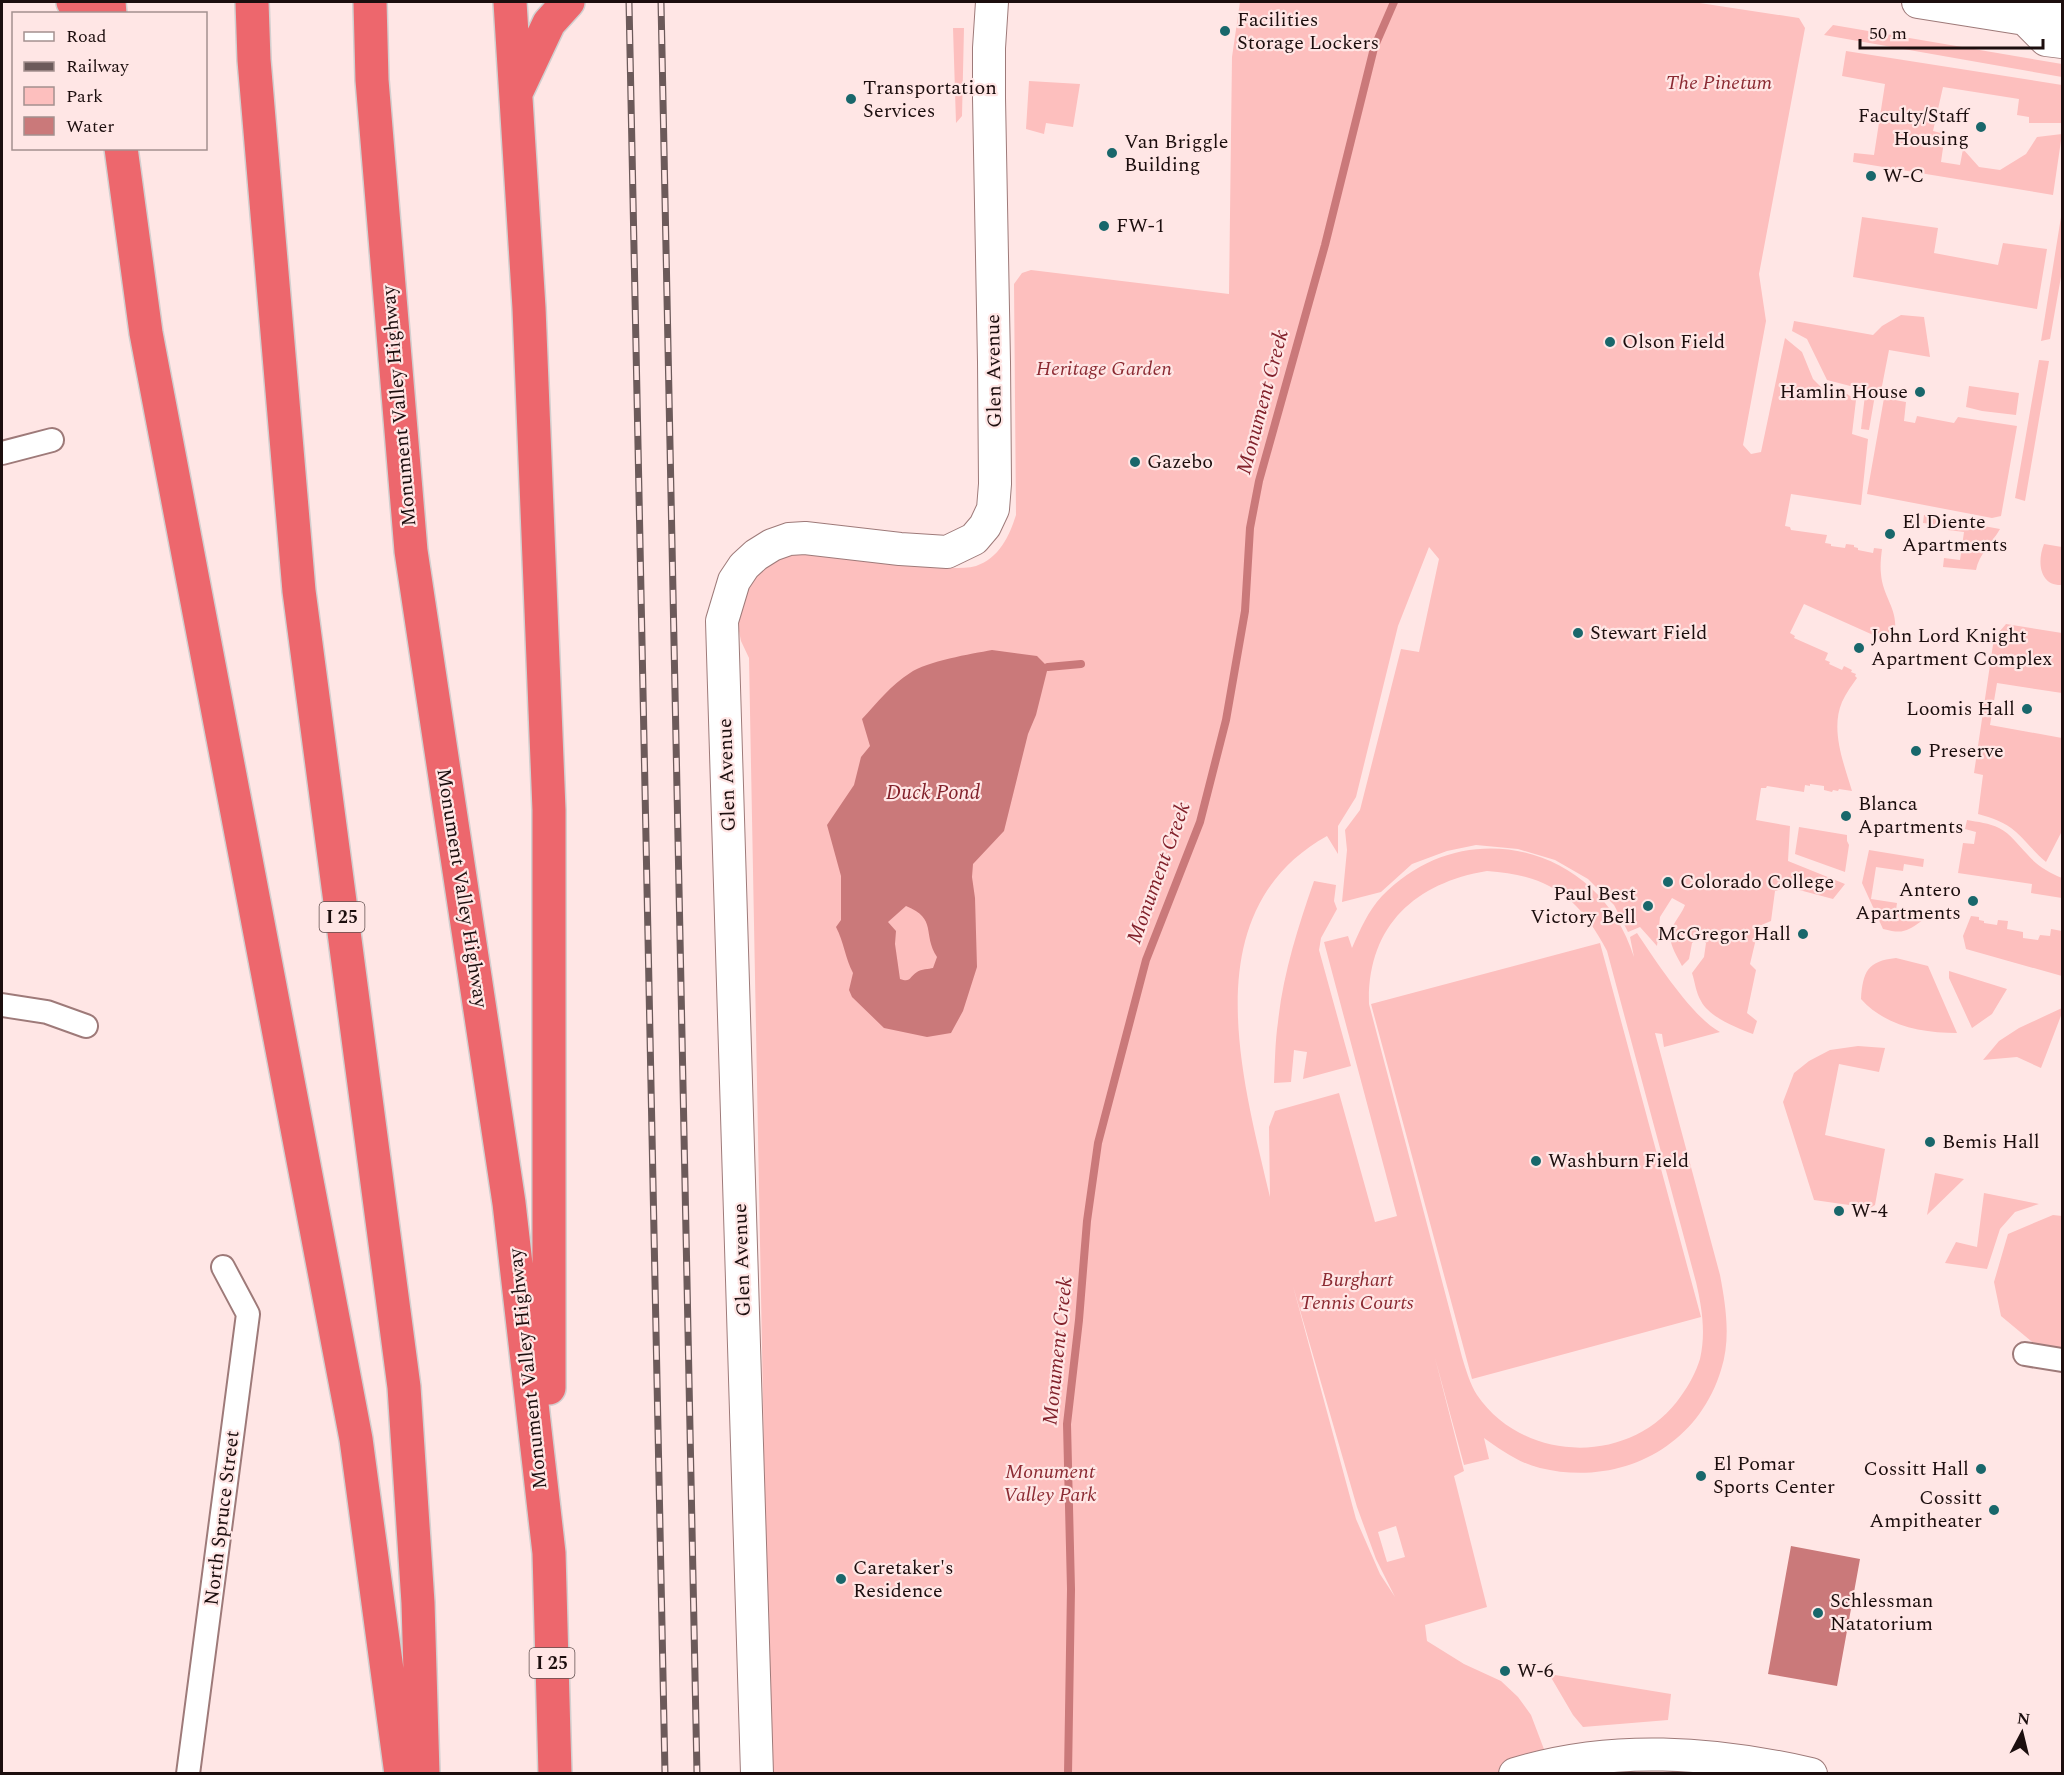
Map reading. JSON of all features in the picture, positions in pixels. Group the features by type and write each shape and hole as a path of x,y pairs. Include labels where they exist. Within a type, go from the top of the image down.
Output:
{"highway":[{"name":"I 25","path":"252,2 254,60 299,591 404,1387 418,1603 423,1773"},
{"name":"Monument Valley Highway","path":"370,2 372,80 411,551 509,1203 549,1553 555,1773"},
{"path":"510,2 529,320 549,810 549,1553"},
{"path":"516,92 549,23 567,2"},
{"path":"122,150 148,344 356,1439 400,1773"}],"street":[{"name":"Glen Avenue","path":"757,1773 722,621 734,581 744,566 772,545 789,539 805,538 947,552 974,539 985,526 993,509 995,484 994,362 989,109 989,39 992,2"},
{"path":"1918,2 2025,19 2055,10 2062,12"},
{"path":"2025,19 2046,40 2062,42"},
{"path":"2,453 52,440"},
{"path":"2,1005 47,1012 86,1026"},
{"name":"North Spruce Street","path":"188,1773 248,1314 223,1267"},
{"path":"2025,1354 2062,1360"},
{"path":"1515,1773 1606,1756 1647,1754 1746,1761 1811,1773"}],"green space":[{"name":"Monument Valley Park","path":"1240,2 1693,2 1799,18 1805,28 1759,274 1766,321 1743,445 1751,454 1761,452 1785,338 1802,352 1813,379 1824,390 1847,394 1856,400 1852,434 1868,439 1861,505 1791,494 1785,526 1790,527 1791,530 1827,535 1825,543 1831,546 1845,548 1846,544 1854,545 1858,550 1873,553 1874,548 1882,549 1883,583 1895,623 1891,643 1804,604 1790,633 1795,636 1794,638 1828,653 1825,660 1830,662 1829,664 1842,670 1844,666 1856,674 1857,678 1842,702 1837,724 1842,758 1852,791 1839,789 1832,792 1824,790 1824,786 1810,784 1810,786 1805,785 1804,792 1767,786 1761,788 1756,820 1790,826 1788,861 1845,884 1833,899 1788,887 1775,891 1771,921 1759,926 1750,964 1756,970 1747,1013 1757,1021 1753,1034 1717,1017 1705,1007 1699,998 1692,973 1704,957 1706,943 1700,937 1692,943 1689,959 1682,966 1677,957 1670,936 1685,905 1672,898 1660,917 1657,946 1640,927 1628,932 1614,905 1588,879 1555,860 1518,849 1476,845 1447,851 1412,864 1381,892 1342,902 1347,850 1345,830 1360,810 1401,649 1419,652 1439,559 1429,547 1398,626 1356,797 1338,826 1338,854 1327,836 1285,868 1258,907 1243,952 1238,1000 1240,1050 1248,1101 1270,1197 1269,1127 1275,1111 1339,1093 1375,1222 1397,1216 1324,942 1348,936 1352,948 1368,914 1382,896 1415,870 1451,854 1489,848 1526,853 1561,866 1591,888 1616,919 1634,957 1630,937 1637,933 1687,1002 1709,1025 1720,1032 1664,1047 1662,1034 1655,1033 1720,1275 1727,1335 1721,1370 1710,1398 1694,1421 1674,1441 1651,1456 1625,1466 1598,1472 1569,1472 1540,1468 1525,1463 1484,1438 1489,1459 1464,1465 1435,1358 1464,1471 1454,1476 1487,1607 1425,1625 1427,1641 1464,1664 1501,1681 1518,1697 1531,1715 1553,1773 770,1773 749,658 741,641 737,621 747,584 778,559 803,552 967,568 991,558 1002,546 1016,515 1014,284 1022,273 1031,270 1229,294 1232,57","holes":["1487,871 1528,878 1560,892 1585,916 1607,951 1698,1292 1703,1339 1700,1359 1689,1383 1661,1419 1636,1435 1608,1444 1579,1448 1550,1444 1523,1434 1498,1418 1477,1395 1462,1357 1369,1004 1376,952 1386,931 1400,913 1417,898 1437,886","1293,1286 1357,1507 1376,1559 1395,1597 1380,1574 1356,1519","1396,1526 1405,1557 1387,1562 1378,1532"]},
{"path":"1833,25 2062,64 2062,77 1824,35"},
{"path":"953,28 964,28 962,116 956,123"},
{"path":"1846,51 2062,85 2061,123 2029,123 2029,117 2017,115 2019,99 1943,87 1933,131 1945,134 1941,162 1960,165 1963,149 1979,167 2000,170 2026,154 2037,137 2062,134 2053,195 1853,162 1854,153 1874,155 1885,84 1842,76"},
{"path":"1029,81 1080,84 1073,127 1046,123 1044,134 1026,129"},
{"path":"1862,217 1938,228 1934,253 1998,265 2003,243 2047,249 2037,309 1853,277"},
{"path":"2061,217 2062,271 2050,339 2041,341"},
{"path":"1901,315 1924,317 1930,357 1889,350 1882,386 1875,395 1869,430 1861,429 1865,395 1858,388 1827,380 1807,339 1792,331 1794,321 1873,335 1882,326"},
{"path":"2039,360 2049,361 2025,501 2015,498"},
{"path":"1969,386 2019,393 2016,415 1966,407"},
{"path":"1884,398 1906,402 1904,421 1915,423 1917,416 1954,423 1958,417 2017,426 2001,516 1992,518 1867,494"},
{"path":"1924,515 2000,529 1983,554 1976,570 1943,567 1944,558 1960,560 1964,532 1948,530 1948,526 1923,523"},
{"path":"2044,544 2062,547 2062,585 2054,584 2044,577 2041,558"},
{"path":"2006,624 2062,633 2062,693 1997,683 1990,725 2062,738 2062,831 2046,862 2012,829 1978,814 1983,775 1974,773 1994,638"},
{"path":"1967,820 1991,825 2011,836 2039,865 2062,878 2062,898 2031,893 2032,884 1958,873 1963,843 1974,844 1976,832 1965,829"},
{"path":"1799,827 1847,835 1849,845 1845,872 1795,854"},
{"path":"1869,850 1924,859 1923,867 1904,864 1903,871 1876,867 1871,899 1897,903 1896,910 1907,912 1906,918 1923,920 1900,932 1883,929 1862,883"},
{"path":"1314,881 1336,885 1334,901 1337,909 1321,938 1319,950 1351,1066 1303,1079 1307,1052 1294,1050 1291,1082 1274,1083 1276,1037 1283,986"},
{"path":"1971,916 1979,917 1979,920 1984,923 1997,925 1998,920 2008,921 2007,929 2023,932 2023,938 2038,940 2040,935 2050,936 2051,929 2062,931 2062,976 1966,949 1963,936"},
{"name":"Washburn Field","path":"1600,943 1701,1317 1472,1379 1371,1004"},
{"path":"1896,958 1928,966 1957,1033 1918,1029 1893,1022 1881,1016 1861,999 1863,982 1868,970 1879,962"},
{"path":"1949,971 2007,989 1992,1014 1972,1028 1949,978"},
{"path":"2062,1008 2041,1068 2017,1057 1983,1060 1999,1041 2019,1028"},
{"path":"1858,1046 1885,1048 1879,1072 1839,1064 1825,1135 1885,1149 1875,1205 1870,1208 1814,1200 1783,1102 1794,1073 1809,1061 1830,1050"},
{"path":"1935,1173 1964,1179 1927,1215"},
{"path":"1984,1193 2039,1204 2015,1212 2000,1229 1987,1269 1945,1263 1956,1242 1977,1247"},
{"path":"2053,1215 2062,1216 2062,1350 2037,1346 2001,1316 1994,1282 2008,1234"},
{"path":"1549,1674 1671,1694 1668,1720 1583,1727 1573,1715"}],"water":[{"name":"Duck Pond","path":"992,650 1037,656 1048,667 1036,715 1028,734 1004,831 973,864 977,967 963,1011 951,1033 927,1037 884,1028 852,997 849,990 853,973 836,927 841,920 841,876 827,825 854,785 861,757 870,746 862,719 884,694 918,669 961,656","holes":["906,906 916,911 926,922 937,957 933,968 919,971 908,980 904,980 900,979 895,944 896,931 888,922"]},
{"path":"1791,1546 1860,1559 1837,1686 1768,1674"}],"waterway":[{"name":"Monument Creek","path":"1068,1774 1071,1589 1067,1424 1087,1221 1098,1143 1146,960 1200,822 1226,720 1245,611 1250,528 1259,481 1325,245 1374,48 1394,2"},
{"path":"1048,667 1081,664"}],"railway":[{"path":"629,2 665,1774"},
{"path":"661,2 697,1774"}],"place":[{"name":"Facilities Storage Lockers","path":"1225,31"},
{"name":"Transportation Services","path":"851,99"},
{"name":"Faculty/Staff Housing","path":"1981,127"},
{"name":"Van Briggle Building","path":"1112,153"},
{"name":"W-C","path":"1871,176"},
{"name":"FW-1","path":"1104,226"},
{"name":"Olson Field","path":"1610,342"},
{"name":"Hamlin House","path":"1920,392"},
{"name":"Gazebo","path":"1135,462"},
{"name":"El Diente Apartments","path":"1890,534"},
{"name":"Stewart Field","path":"1578,633"},
{"name":"John Lord Knight Apartment Complex","path":"1859,648"},
{"name":"Loomis Hall","path":"2027,709"},
{"name":"Preserve","path":"1916,751"},
{"name":"Blanca Apartments","path":"1846,816"},
{"name":"Colorado College","path":"1668,882"},
{"name":"Antero Apartments","path":"1973,901"},
{"name":"Paul Best Victory Bell","path":"1648,906"},
{"name":"McGregor Hall","path":"1803,934"},
{"name":"Bemis Hall","path":"1930,1142"},
{"name":"Washburn Field","path":"1536,1161"},
{"name":"W-4","path":"1839,1211"},
{"name":"Cossitt Hall","path":"1981,1469"},
{"name":"El Pomar Sports Center","path":"1701,1476"},
{"name":"Cossitt Ampitheater","path":"1994,1510"},
{"name":"Caretaker's Residence","path":"841,1579"},
{"name":"Schlessman Natatorium","path":"1818,1613"},
{"name":"W-6","path":"1505,1671"}],"park label":[{"name":"The Pinetum","path":"1719,83"},
{"name":"Heritage Garden","path":"1104,369"},
{"name":"Burghart Tennis Courts","path":"1357,1292"}]}
